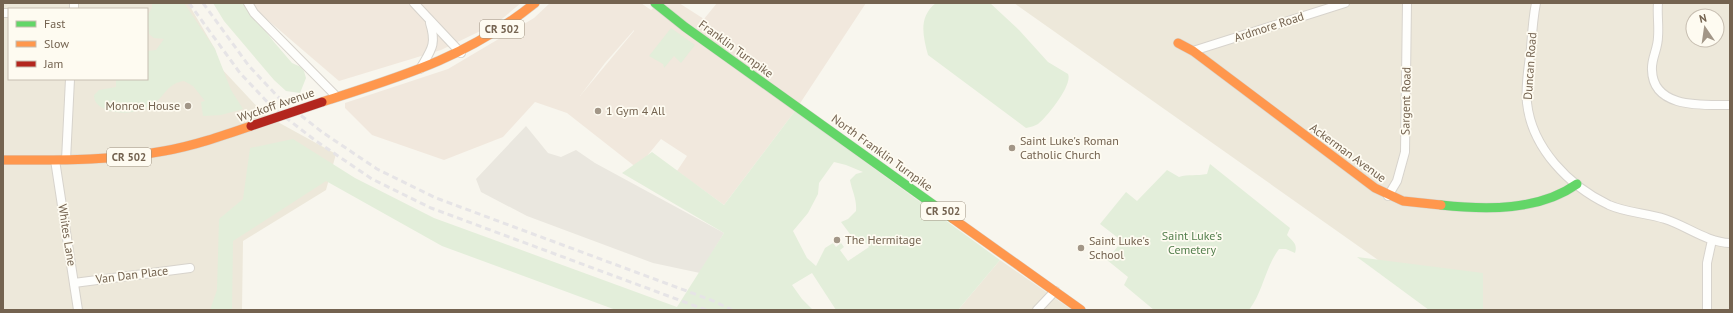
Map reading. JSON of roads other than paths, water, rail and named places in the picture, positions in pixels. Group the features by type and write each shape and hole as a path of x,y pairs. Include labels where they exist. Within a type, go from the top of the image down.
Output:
{"main road":[{"name":"Wyckoff Avenue","path":"3,162 102,160 155,153 182,147 251,126 420,69 461,53 498,32 535,3"},
{"name":"Franklin Turnpike","path":"655,3 805,113"},
{"name":"Ackerman Avenue","path":"1178,43 1193,51 1360,178 1388,196 1419,204 1491,208 1536,202 1562,194 1577,184"},
{"name":"North Franklin Turnpike","path":"805,113 1081,310"}],"street":[{"path":"248,3 254,13 337,97"},
{"path":"414,3 461,53"},
{"name":"Ardmore Road","path":"1193,51 1345,3"},
{"name":"Sargent Road","path":"1388,196 1397,181 1405,152 1407,3"},
{"name":"Duncan Road","path":"1536,3 1527,86 1527,104 1531,121 1545,151 1554,163 1577,184"},
{"path":"1658,3 1658,36 1652,72 1658,89 1664,95 1679,102 1730,105"},
{"path":"420,69 434,42 430,20"},
{"path":"66,160 70,80"},
{"name":"Whites Lane","path":"55,160 78,310"},
{"path":"1577,184 1593,196 1615,207 1665,219 1712,240 1730,243"},
{"path":"1706,310 1708,263 1712,240"},
{"name":"Van Dan Place","path":"74,283 190,268"},
{"path":"1037,310 1055,291"}],"railway":[{"path":"189,3 240,73 272,107 316,141 372,179 431,208 706,310"},
{"path":"203,3 249,66 280,99 322,132 377,169 436,198 711,300 732,310"}],"place":[{"name":"Monroe House","path":"188,106"},
{"name":"1 Gym 4 All","path":"598,111"},
{"name":"Saint Luke's Roman Catholic Church","path":"1012,148"},
{"name":"The Hermitage","path":"837,240"},
{"name":"Saint Luke's School","path":"1081,248"}],"park label":[{"name":"Saint Luke's Cemetery","path":"1192,243"}]}
